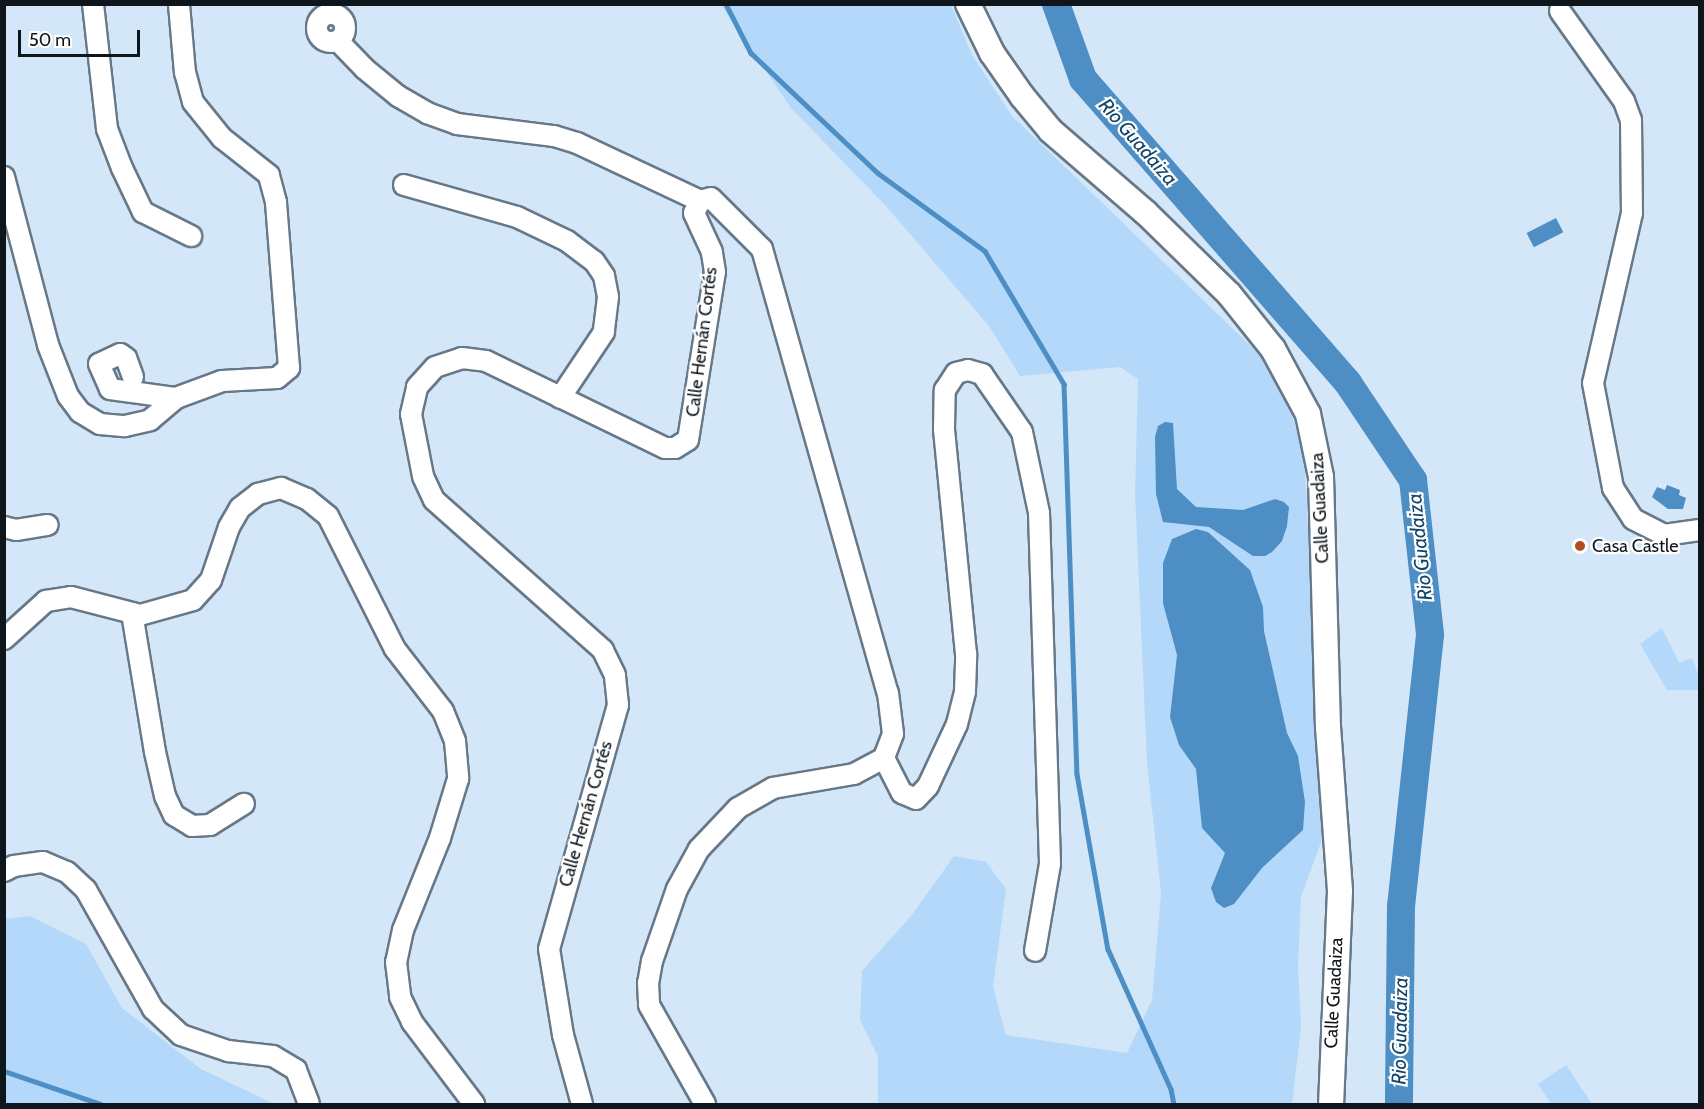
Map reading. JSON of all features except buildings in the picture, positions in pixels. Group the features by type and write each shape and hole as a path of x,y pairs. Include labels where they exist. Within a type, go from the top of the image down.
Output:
{"street":[{"path":"93,4 107,129 122,168 143,212 191,236"},
{"path":"4,177 48,345 68,396 80,412 100,424 126,426 150,420 176,398 222,381 277,378 289,368 276,202 269,174 222,138 193,102 185,73 179,4"},
{"name":"Calle Guadaiza","path":"968,4 992,53 1022,96 1051,131 1145,212 1228,294 1273,350 1308,414 1321,477 1328,727 1340,891 1331,1104"},
{"path":"323,10 344,21 345,32 338,40 373,76 428,113 457,124 554,136 577,143 700,201 711,198 762,249 888,693 893,734 884,758 854,774 773,788 738,808 699,849 677,889 652,961 648,984 649,1005 705,1104"},
{"path":"1560,11 1624,101 1631,120 1635,165 1632,213 1593,383 1613,488 1633,519 1664,535 1700,530"},
{"path":"404,185 517,218 567,241 594,261 604,276 608,297 604,332 560,398"},
{"name":"Calle Hernán Cortés","path":"582,1104 564,1035 549,949 618,705 615,675 603,650 434,500 423,476 411,414 417,387 435,367 462,358 486,361 664,448 675,448 688,440 715,272 712,252 694,213 700,201"},
{"path":"134,377 126,358 120,354 99,364 110,389 176,398"},
{"path":"884,758 902,793 916,799 928,786 957,724 965,691 966,654 944,429 945,390 956,373 968,370 982,374 1022,432 1039,513 1050,864 1035,951"},
{"path":"4,639 46,601 71,597 140,615 193,600 211,580 229,527 240,508 258,494 281,488 307,499 328,516 395,649 443,711 455,741 458,779 440,838 403,930 396,962 400,997 412,1022 474,1104"},
{"path":"4,527 16,530 48,525"},
{"path":"132,613 155,752 165,796 174,815 192,826 210,825 244,804"},
{"path":"4,871 14,866 43,862 67,872 86,890 153,1009 181,1035 228,1050 273,1056 296,1070 309,1104"}],"shaded area":[{"path":"721,5 951,5 972,55 1012,116 1258,353 1287,401 1304,452 1324,834 1301,897 1298,966 1301,1027 1292,1104 878,1104 878,1057 860,1020 862,971 911,916 954,856 986,862 1006,889 993,987 1006,1035 1127,1053 1152,1000 1161,893 1147,763 1135,493 1138,379 1120,367 1020,376 989,326 885,205 791,108"},
{"path":"1556,218 1563,232 1534,247 1527,233"},
{"path":"1165,422 1173,423 1177,489 1196,507 1243,510 1275,499 1284,502 1289,507 1287,526 1282,541 1272,552 1265,556 1253,556 1209,527 1163,522 1156,494 1155,437 1158,426"},
{"path":"1667,485 1680,490 1679,495 1686,498 1683,509 1668,509 1652,497 1657,487 1665,490"},
{"path":"1196,529 1208,532 1250,570 1263,607 1264,631 1287,733 1298,756 1305,802 1303,830 1262,868 1234,904 1224,908 1216,902 1211,888 1225,853 1202,828 1196,769 1179,745 1170,717 1177,655 1163,603 1163,563 1172,539"},
{"path":"1662,628 1679,663 1692,658 1699,677 1699,690 1667,690 1640,644"},
{"path":"30,916 86,944 122,1008 201,1069 274,1104 5,1104 5,919"},
{"path":"1566,1065 1592,1104 1551,1104 1538,1084"}],"waterway":[{"path":"726,4 751,53 878,173 985,251 1064,384 1077,774 1108,949 1171,1089 1174,1104"},
{"name":"Rio Guadaiza","path":"1056,4 1083,79 1348,383 1413,480 1430,635 1401,906 1399,1104"},
{"path":"4,1071 101,1104"}],"place":[{"name":"Casa Castle","path":"1580,546"}]}
